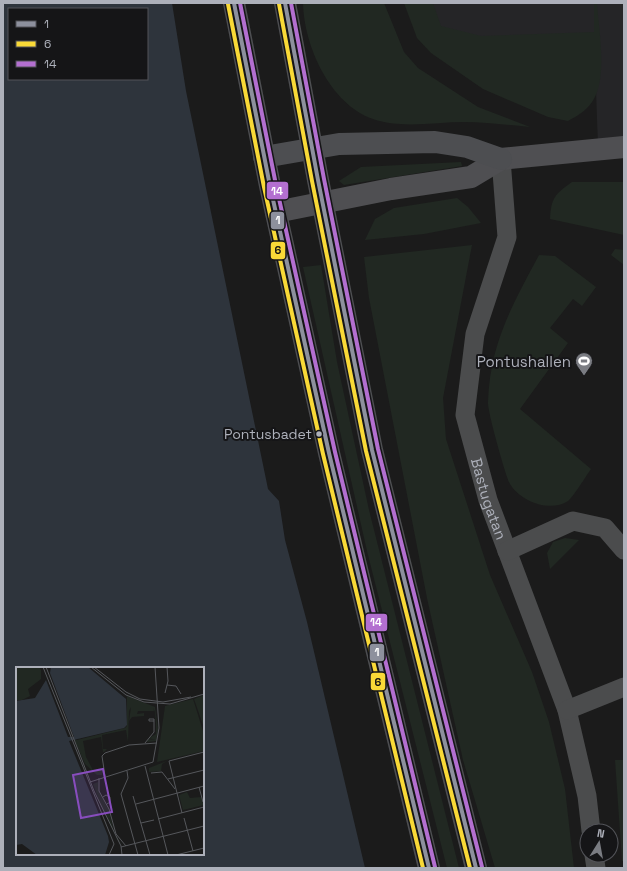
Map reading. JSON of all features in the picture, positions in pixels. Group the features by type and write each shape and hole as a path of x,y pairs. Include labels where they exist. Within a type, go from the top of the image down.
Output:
{"main road":[{"path":"234,3 264,156 328,453 429,868"},
{"path":"285,3 372,450 476,868"},
{"path":"264,156 312,147 339,144 435,142 467,146 501,159"}],"street":[{"path":"276,212 391,189 471,177 501,159 624,147"},
{"name":"Bastugatan","path":"501,159 507,237 475,334 465,414 488,500 567,710 587,796 591,823"},
{"path":"507,551 573,521 605,528 624,550"},
{"path":"567,710 624,687"}],"shaded area":[{"path":"3,3 172,3 186,91 268,489 279,501 285,540 307,622 365,868 3,868"},
{"path":"303,3 384,3 404,52 418,68 478,107 530,127 472,122 395,124 373,119 358,111 344,101 322,72 308,37"},
{"path":"404,3 433,3 441,26 481,36 594,32 594,4 597,4 601,41 601,68 597,92 587,108 568,121 548,117 483,89 431,53 417,38"},
{"path":"429,3 624,3 624,145 598,146 594,35 480,40 436,25"},
{"path":"461,162 462,166 344,185 339,181 361,167"},
{"path":"572,182 624,182 624,235 550,219 551,206 555,197"},
{"path":"457,198 468,207 481,223 424,234 365,240 375,219 394,208"},
{"path":"472,245 443,398 446,439 490,575 532,672 549,722 565,789 574,868 495,868 463,760 427,598 369,298 364,257"},
{"path":"615,249 624,250 624,265 611,255"},
{"path":"539,255 555,256 596,287 582,306 573,299 550,328 568,343 520,409 591,469 577,491 568,501 553,506 528,500 521,496 510,484 488,408 493,361 498,343 512,308"},
{"path":"321,265 337,362 369,510 459,868 447,868 367,551 303,267"},
{"path":"565,538 579,540 550,569 547,553 553,542"},
{"path":"615,760 624,760 624,861 622,861"}],"transit line":[{"name":"1","path":"234,3 270,186 329,453 429,868"},
{"name":"14","path":"240,3 276,185 335,452 435,867"},
{"name":"1","path":"285,3 318,180 372,450 476,868"},
{"name":"14","path":"291,3 324,179 378,449 482,867"},
{"name":"6","path":"228,4 264,187 323,454 423,868"},
{"name":"6","path":"279,4 312,181 366,451 470,868"}],"place":[{"name":"Pontushallen","path":"584,376"},
{"name":"Pontusbadet","path":"319,434"}]}
